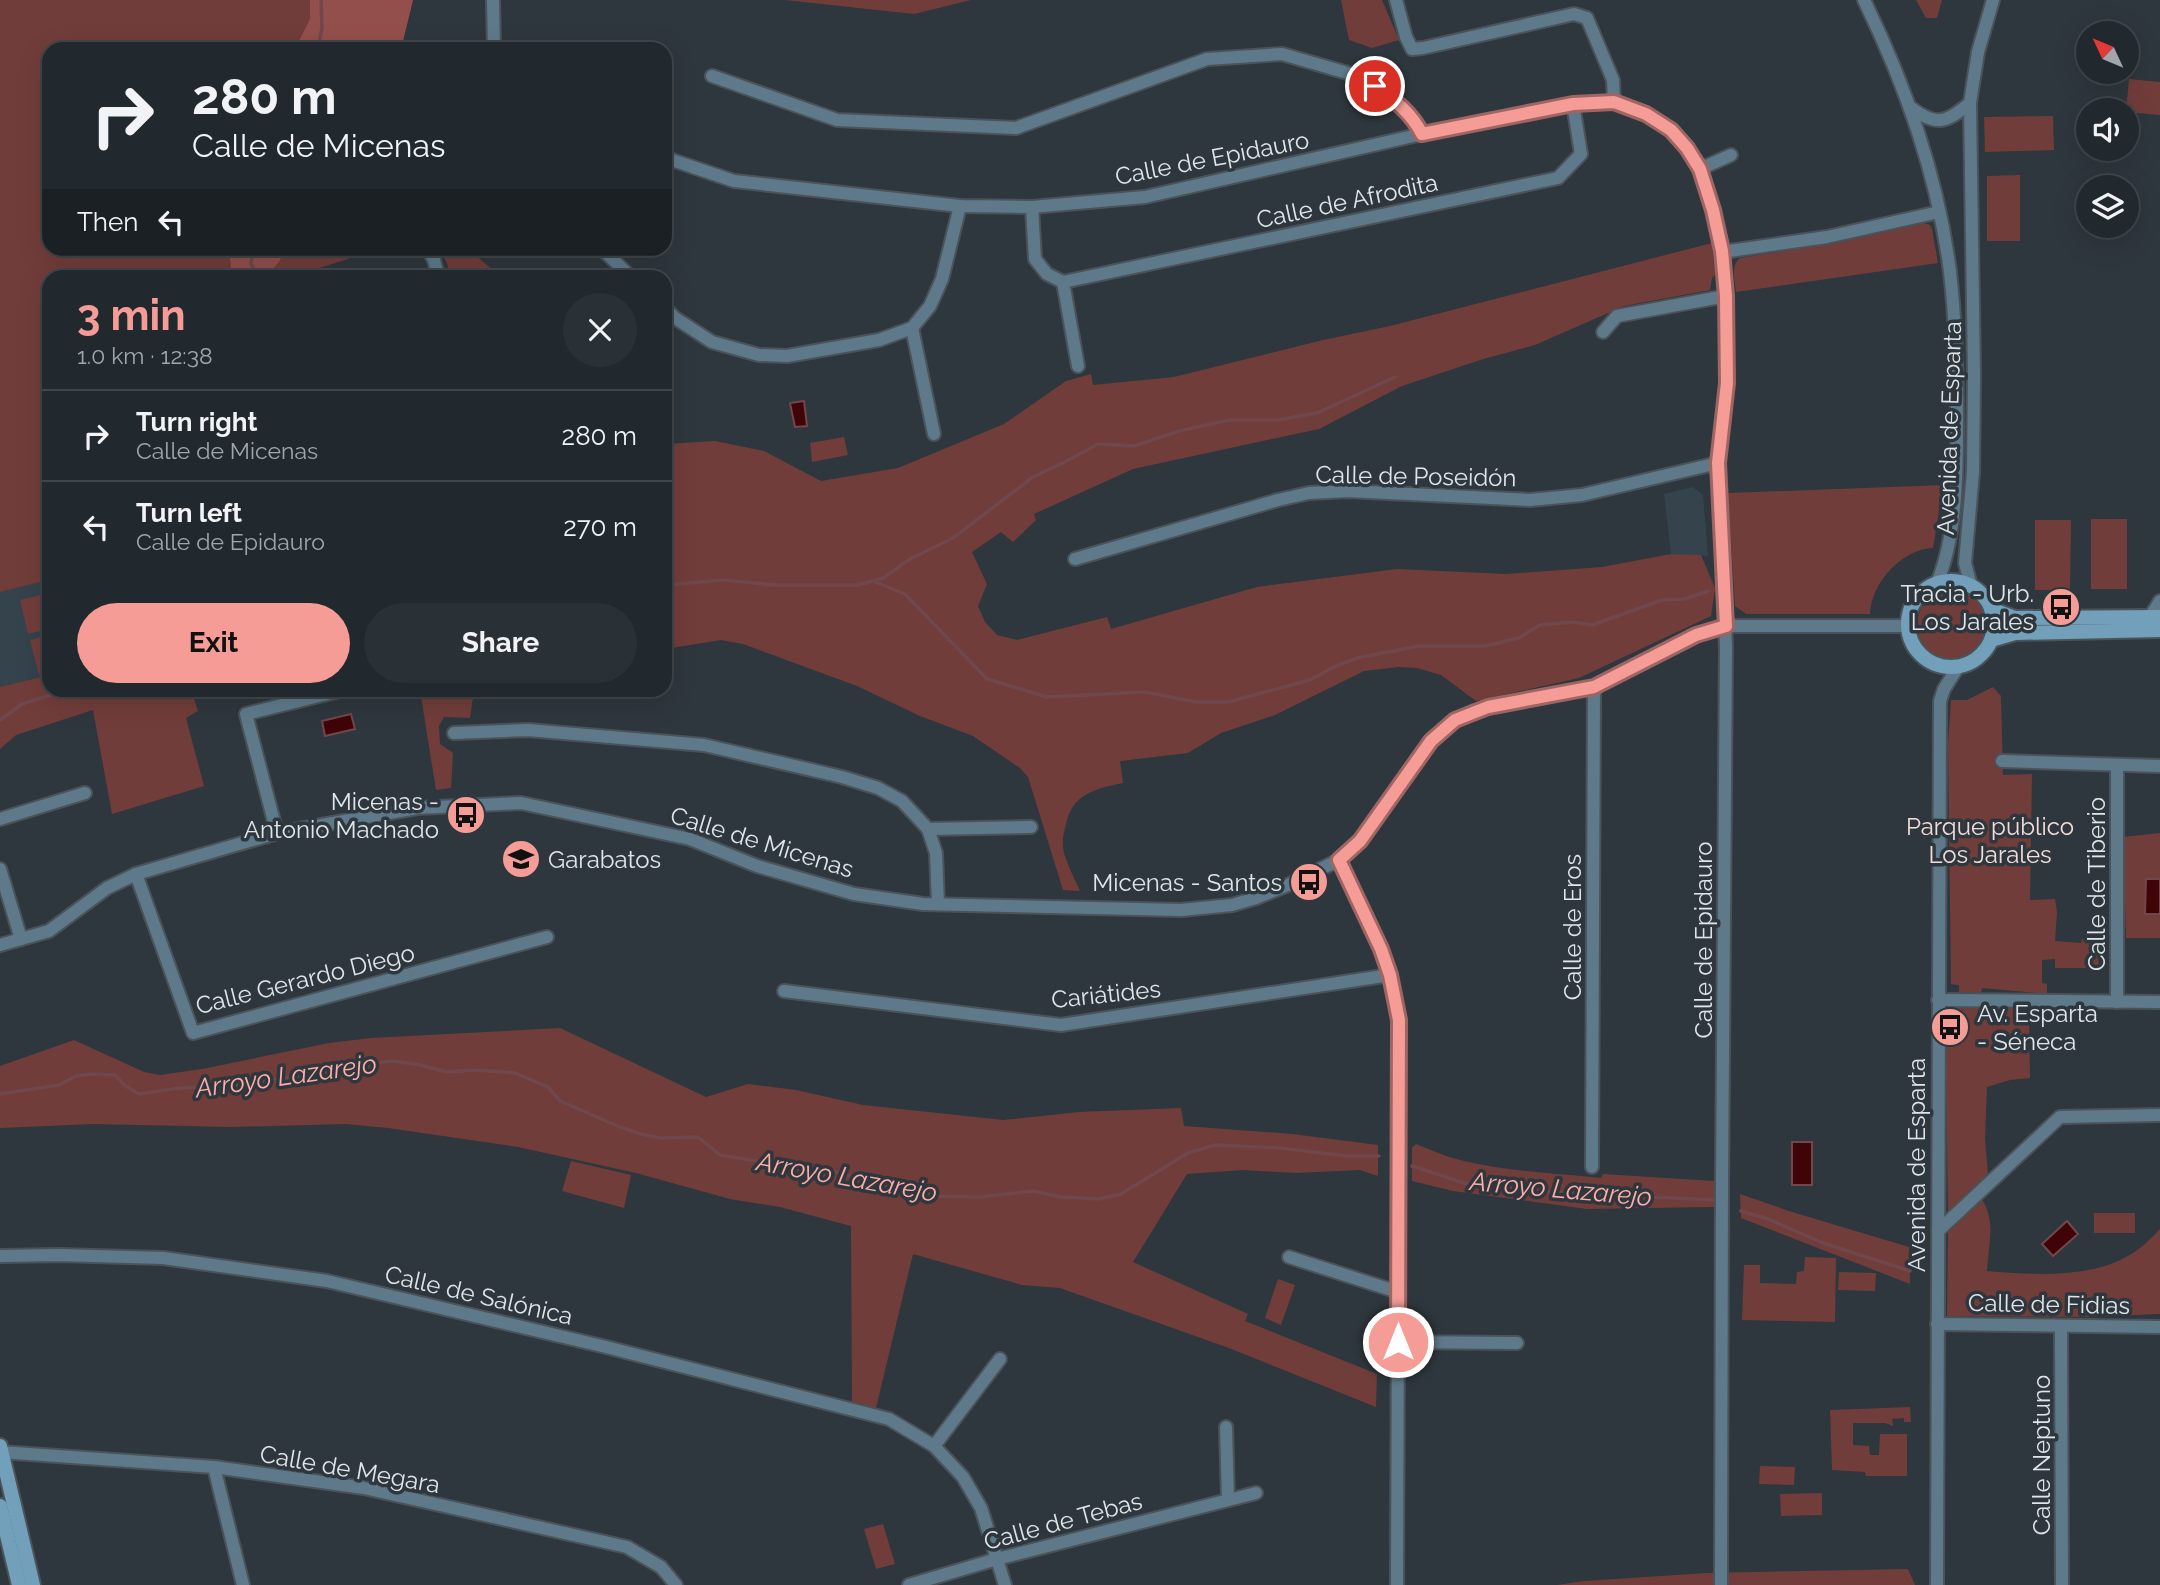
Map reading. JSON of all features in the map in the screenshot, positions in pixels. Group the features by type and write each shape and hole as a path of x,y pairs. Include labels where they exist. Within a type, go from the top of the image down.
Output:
{"street":[{"path":"493,0 494,42"},
{"path":"1396,0 1412,49 1574,15 1587,18 1613,80 1614,102"},
{"name":"Avenida de Esparta","path":"1864,0 1885,43 1910,106 1928,163 1950,272 1957,366 1957,468 1946,561 1937,583"},
{"name":"Avenida de Esparta","path":"1972,586 1965,563 1973,472 1970,103 1978,51 1993,0"},
{"path":"712,76 837,120 1016,128 1207,60 1282,54 1351,74 1375,86 1403,108 1416,122 1422,134"},
{"name":"Calle de Epidauro","path":"672,160 734,181 960,206 1032,207 1145,197 1422,134 1573,104 1614,102 1646,114 1671,130 1687,148 1700,169 1713,210 1722,251 1726,296 1727,383 1718,463 1726,626 1721,1585"},
{"path":"1910,106 1924,117 1938,121 1954,116 1970,103"},
{"name":"Calle de Afrodita","path":"1063,282 1558,178 1581,154 1573,104"},
{"path":"1700,169 1731,155"},
{"path":"672,315 712,342 759,355 787,356 879,340 912,328 930,306 942,279 960,206"},
{"path":"1032,207 1035,259 1047,274 1063,282 1078,366"},
{"path":"1722,251 1827,237 1939,212"},
{"path":"609,256 624,270"},
{"path":"1950,272 1966,276 1972,271"},
{"path":"1603,332 1617,316 1726,296"},
{"path":"912,328 934,435"},
{"name":"Calle de Poseidón","path":"1075,559 1309,493 1348,491 1543,499 1582,495 1718,463"},
{"path":"1961,582 1972,586 1984,596 1992,609 1994,624 1991,640 1978,657 1958,667 1934,664 1923,658 1915,649 1908,626 1908,617 1915,599 1921,592 1937,583 1961,582"},
{"path":"1992,609 2015,618 2155,617 2160,601"},
{"name":"Calle de Micenas","path":"0,945 49,931 107,888 135,873 277,833 417,808 522,803 690,839 757,866 854,894 923,904 1181,910 1232,905 1300,880 1339,860 1360,841 1431,741 1455,720 1488,707 1594,687 1696,635 1726,626 1908,626"},
{"path":"1991,640 2015,633 2160,631"},
{"name":"Avenida de Esparta","path":"1937,1585 1940,701 1958,667"},
{"name":"Calle de Eros","path":"1592,1167 1594,687"},
{"path":"277,833 246,714 315,697"},
{"path":"454,733 528,730 704,745 878,788 902,802 929,829 936,853 938,904"},
{"path":"2002,761 2160,766"},
{"name":"Calle de Tiberio","path":"2117,765 2117,1002"},
{"path":"0,819 85,793"},
{"path":"929,829 1031,827"},
{"path":"1339,860 1381,949 1390,975 1399,1020 1397,1585"},
{"path":"0,869 21,939"},
{"name":"Calle Gerardo Diego","path":"135,873 193,1033 547,937"},
{"name":"Cariátides","path":"784,991 1062,1025 1390,975"},
{"path":"1938,1000 2160,1002"},
{"path":"1938,1231 2060,1117 2160,1115"},
{"name":"Calle de Salónica","path":"0,1256 163,1258 327,1281 602,1346 889,1419 934,1446 962,1477 981,1508 1005,1585"},
{"path":"1289,1257 1398,1292"},
{"name":"Calle de Fidias","path":"1937,1324 2160,1327"},
{"name":"Calle Neptuno","path":"2061,1326 2062,1585"},
{"path":"1398,1342 1517,1343"},
{"path":"934,1446 1000,1359"},
{"path":"1226,1427 1228,1500"},
{"path":"1,1450 33,1585"},
{"name":"Calle de Megara","path":"1,1450 214,1467 364,1488 627,1547 661,1567 676,1585"},
{"path":"214,1467 243,1585"},
{"name":"Calle de Tebas","path":"909,1585 997,1559 1256,1493"},
{"path":"0,1506 19,1585"}],"shaded area":[{"path":"310,0 413,0 403,42 298,42 310,19"},
{"path":"230,256 282,256 272,270 230,270"},
{"path":"804,401 807,426 795,427 790,403"},
{"path":"1693,487 1703,495 1708,556 1671,554 1664,494"},
{"path":"42,582 42,677 0,687 0,592"},
{"path":"351,714 355,729 325,736 322,721"},
{"path":"2146,879 2160,879 2160,914 2145,914"},
{"path":"1792,1142 1812,1142 1812,1185 1792,1185"},
{"path":"2067,1221 2078,1234 2053,1256 2042,1244"}],"green space":[{"path":"0,0 413,0 403,42 42,42 42,256 357,256 313,270 42,270 42,582 0,592"},
{"path":"785,0 971,0 914,14"},
{"path":"1341,0 1382,0 1399,40 1372,48 1349,40"},
{"path":"1916,0 1942,0 1937,18 1926,18"},
{"path":"2139,80 2160,82 2160,115 2139,113 2139,98 2127,98 2129,84 2139,84"},
{"path":"2053,116 2054,150 1985,152 1984,117"},
{"path":"2020,175 2020,241 1987,241 1987,176"},
{"path":"1924,223 1932,229 1938,263 1736,292 1734,269 1740,258 1839,242"},
{"path":"1712,243 1715,275 1710,290 1624,306 1535,345 1402,386 1319,429 1133,469 1034,514 1036,520 1013,542 1001,532 972,552 987,584 978,606 985,622 997,635 1017,640 1107,617 1111,629 1257,587 1397,569 1506,574 1602,567 1671,554 1701,555 1715,588 1711,616 1579,678 1476,701 1441,675 1417,668 1364,671 1275,715 1221,733 1188,753 1120,761 1123,783 1087,794 1074,805 1069,814 1063,840 1064,852 1080,891 1063,890 1028,777 1020,768 973,736 920,716 857,686 743,644 721,640 672,648 672,444 715,441 764,451 821,481 898,468 1004,424 1066,381 1091,374 1093,385 1174,377 1390,326"},
{"path":"443,256 476,256 493,270 448,270"},
{"path":"844,437 848,455 812,462 810,443"},
{"path":"1943,485 1933,548 1910,554 1890,570 1876,591 1870,614 1746,614 1735,606 1728,493"},
{"path":"2091,519 2127,519 2127,589 2091,589"},
{"path":"2035,520 2071,520 2070,590 2035,590"},
{"path":"1952,590 1977,600 1987,625 1977,650 1952,660 1927,650 1917,625 1927,600"},
{"path":"42,595 42,631 28,634 20,600"},
{"path":"42,637 42,674 39,675 30,640"},
{"path":"42,677 42,697 193,697 198,711 186,718 204,786 112,814 93,710 16,735 0,749 0,687"},
{"name":"Parque público Los Jarales","path":"1993,687 2001,696 2003,775 2032,774 2030,900 2055,899 2055,941 2081,943 2082,939 2097,938 2099,968 2055,968 2055,959 2042,960 2042,983 2047,984 2047,994 1982,988 1981,993 1959,992 1959,985 1951,984 1948,744 1951,700 1967,700"},
{"path":"421,697 473,697 470,718 444,717 439,726 440,744 453,753 451,788 436,790"},
{"path":"2160,833 2160,938 2126,938 2123,837"},
{"path":"1945,1008 2029,1008 2030,1078 2010,1080 1987,1087 1985,1139 1988,1175 1950,1212 1948,1211"},
{"path":"560,1028 706,1097 748,1084 796,1090 863,1105 1003,1120 1079,1112 1181,1108 1184,1126 1292,1134 1378,1145 1378,1176 1360,1170 1296,1173 1243,1170 1187,1174 1133,1262 1248,1314 1245,1321 1377,1374 1376,1407 1229,1348 1060,1288 1022,1285 913,1254 876,1408 852,1402 851,1226 518,1147 388,1128 346,1124 230,1127 94,1124 0,1128 0,1066 74,1040 144,1072 160,1075 329,1043 371,1038"},
{"path":"1416,1144 1464,1161 1524,1171 1601,1178 1603,1174 1714,1181 1714,1207 1587,1209 1453,1191 1412,1181 1412,1148"},
{"path":"571,1161 631,1175 624,1208 562,1191"},
{"path":"1740,1194 1909,1247 1910,1284 1741,1218"},
{"path":"1981,1198 1990,1224 1987,1271 2046,1274 2106,1266 2143,1246 2160,1229 2160,1314 2090,1317 1947,1316 1948,1232"},
{"path":"2094,1213 2135,1213 2135,1233 2094,1233"},
{"path":"1805,1257 1836,1258 1835,1322 1742,1320 1744,1265 1760,1265 1760,1283 1796,1284 1797,1272 1804,1271"},
{"path":"1839,1272 1876,1273 1875,1291 1838,1290"},
{"path":"1278,1279 1295,1285 1281,1325 1265,1318"},
{"path":"1910,1407 1911,1422 1904,1422 1904,1418 1892,1419 1893,1426 1885,1423 1853,1423 1853,1445 1869,1446 1870,1455 1879,1455 1880,1434 1907,1434 1907,1476 1866,1476 1865,1472 1832,1470 1830,1410"},
{"path":"1760,1466 1795,1467 1794,1485 1759,1484"},
{"path":"1822,1493 1822,1515 1781,1516 1780,1494"},
{"path":"883,1524 895,1564 876,1569 864,1529"},
{"path":"1908,1569 1915,1585 1557,1585 1707,1573"}],"waterway":[{"path":"319,42 322,28 321,0"},
{"path":"252,256 251,264 254,270"},
{"path":"672,584 723,580 773,585 858,585 883,578 910,559 953,538 1033,477 1098,444 1134,446 1179,431 1230,420 1277,420 1317,413 1395,377"},
{"path":"873,581 905,594 987,679 1047,697 1145,692 1196,702 1228,702 1310,680 1357,658 1419,646 1485,646 1519,638 1540,625 1572,622 1592,625 1662,600 1685,599 1708,591"},
{"path":"0,720 22,704 44,697"},
{"name":"Arroyo Lazarejo","path":"0,1094 59,1085 76,1076 93,1074 115,1075 124,1085 139,1094 180,1088 234,1086 391,1061 447,1072 476,1070 515,1073 548,1087 560,1101 641,1134 661,1138 698,1137 720,1155 830,1170 879,1185 899,1184 924,1196 980,1197 1033,1191 1061,1197 1099,1199 1121,1194 1188,1153 1215,1145 1280,1148 1347,1156 1379,1156"},
{"name":"Arroyo Lazarejo","path":"1412,1166 1464,1183 1530,1191 1713,1200"},
{"name":"Arroyo Lazarejo","path":"1741,1211 1768,1219 1823,1243 1910,1271"}],"place":[{"name":"Tracia - Urb. Los Jarales","path":"2061,607"},
{"name":"Micenas - Antonio Machado","path":"466,815"},
{"name":"Garabatos","path":"521,859"},
{"name":"Micenas - Santos","path":"1309,882"},
{"name":"Av. Esparta - Séneca","path":"1950,1027"}],"route":[{"path":"1375,86 1403,108 1416,122 1422,134 1573,104 1614,102 1646,114 1671,130 1700,169 1722,251 1726,296 1727,383 1718,463 1726,626 1696,635 1594,687 1488,707 1455,720 1431,741 1360,841 1339,860 1381,949 1390,975 1399,1020 1398,1342"}]}
